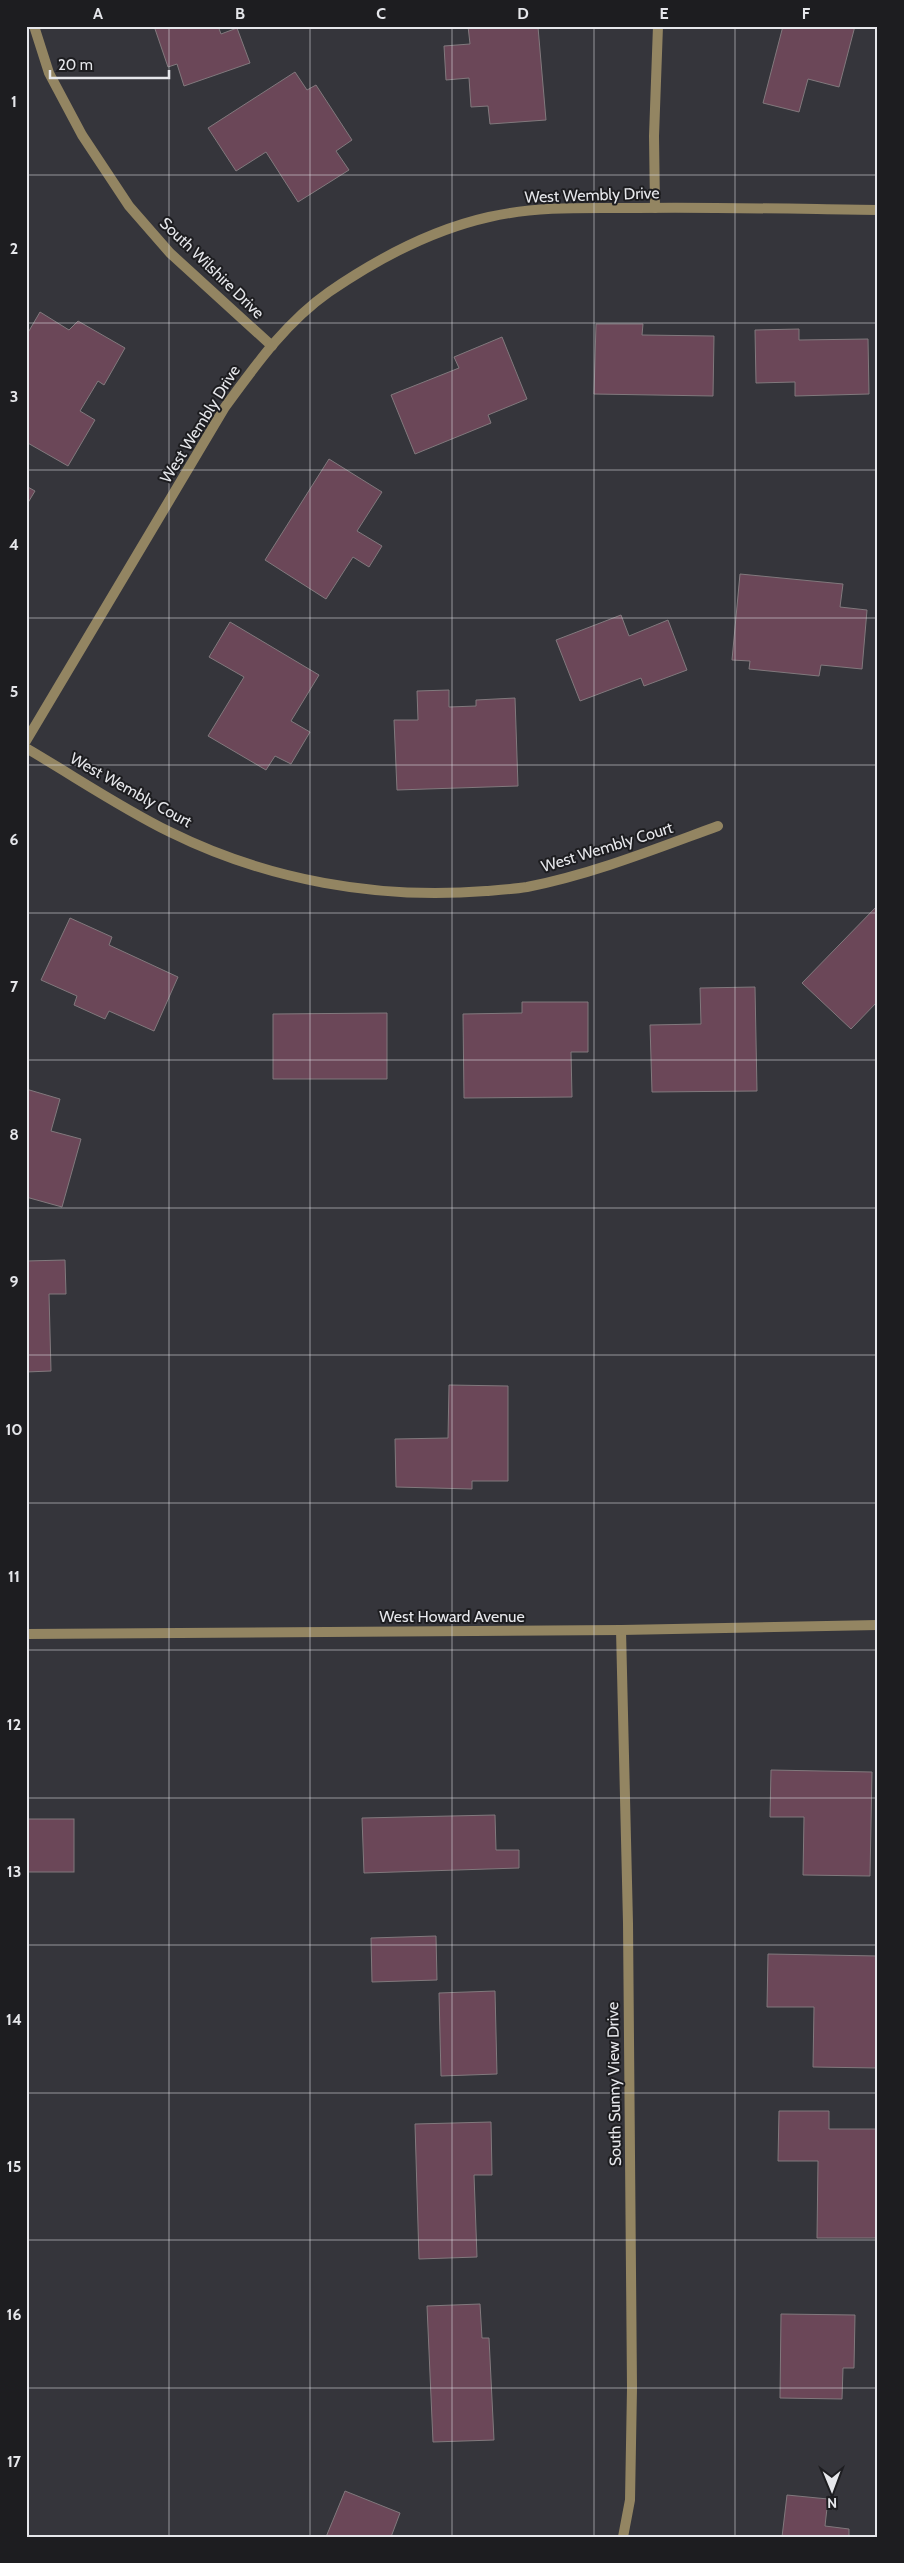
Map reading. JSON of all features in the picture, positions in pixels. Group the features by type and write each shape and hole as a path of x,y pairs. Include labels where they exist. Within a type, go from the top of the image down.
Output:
{"street":[{"name":"South Wilshire Drive","path":"34,26 49,73 82,135 129,206 170,253 272,346"},
{"path":"655,208 654,136 658,26"},
{"name":"West Wembly Drive","path":"26,741 225,407 285,331 328,293 393,253 429,236 488,217 544,208 878,210"},
{"name":"West Wembly Court","path":"26,748 170,832 243,862 318,882 389,892 450,894 525,887 585,873 718,826"},
{"name":"West Howard Avenue","path":"26,1634 621,1630 878,1625"},
{"name":"South Sunny View Drive","path":"621,1630 628,1923 632,2388 630,2500 623,2537"}],"building":[{"path":"154,26 218,26 221,34 237,28 250,63 184,86 177,64 168,67"},
{"path":"468,26 538,27 546,120 490,124 488,106 471,107 469,78 446,80 444,46 470,44"},
{"path":"783,26 855,26 839,87 808,79 799,112 763,103"},
{"path":"295,72 307,90 316,85 352,140 336,151 349,170 298,202 266,152 236,171 208,128"},
{"path":"40,312 69,330 78,321 125,348 104,385 98,381 80,411 95,420 68,466 26,442 26,336"},
{"path":"596,324 643,324 642,335 714,336 713,396 594,394"},
{"path":"799,329 799,340 868,339 869,394 795,396 795,382 756,383 755,330"},
{"path":"502,337 527,399 488,415 491,423 415,454 391,395 459,368 454,357"},
{"path":"329,459 382,492 357,531 382,546 369,567 353,557 326,599 265,560"},
{"path":"26,486 35,491 26,506"},
{"path":"740,574 843,584 840,607 867,610 862,669 821,665 819,676 749,669 750,661 732,660"},
{"path":"621,615 629,636 668,620 687,670 644,686 641,678 580,701 556,640"},
{"path":"230,622 319,675 291,721 310,732 291,764 275,756 266,770 208,736 244,677 209,657"},
{"path":"449,690 449,707 476,706 476,700 515,698 518,786 397,790 394,720 418,720 417,691"},
{"path":"878,905 878,1001 851,1029 802,983"},
{"path":"70,918 112,937 109,945 178,977 154,1031 109,1011 105,1019 74,1005 77,996 41,980"},
{"path":"755,987 757,1091 652,1092 650,1025 701,1024 700,988"},
{"path":"522,1002 588,1002 588,1052 571,1052 572,1097 464,1098 463,1014 522,1013"},
{"path":"387,1013 387,1079 273,1079 273,1014"},
{"path":"26,1089 60,1099 51,1131 81,1139 62,1207 26,1197"},
{"path":"65,1260 66,1294 49,1294 51,1371 26,1372 26,1261"},
{"path":"449,1385 508,1386 508,1481 472,1481 472,1489 396,1487 395,1439 448,1438"},
{"path":"771,1770 872,1772 870,1876 803,1875 804,1817 770,1817"},
{"path":"495,1815 496,1850 519,1850 519,1868 364,1873 362,1818"},
{"path":"26,1819 74,1819 74,1872 26,1872"},
{"path":"436,1936 437,1980 372,1982 371,1938"},
{"path":"768,1954 878,1956 878,2068 813,2067 814,2007 767,2007"},
{"path":"495,1991 497,2074 441,2076 439,1993"},
{"path":"779,2111 829,2111 829,2129 878,2129 878,2238 817,2238 818,2161 778,2161"},
{"path":"491,2122 492,2175 474,2175 477,2257 419,2259 415,2124"},
{"path":"480,2304 482,2338 489,2338 494,2440 433,2442 427,2306"},
{"path":"781,2314 855,2315 854,2368 843,2368 842,2399 780,2398"},
{"path":"345,2491 400,2513 391,2537 326,2537"},
{"path":"787,2495 828,2499 825,2526 849,2529 849,2537 782,2537"}]}
